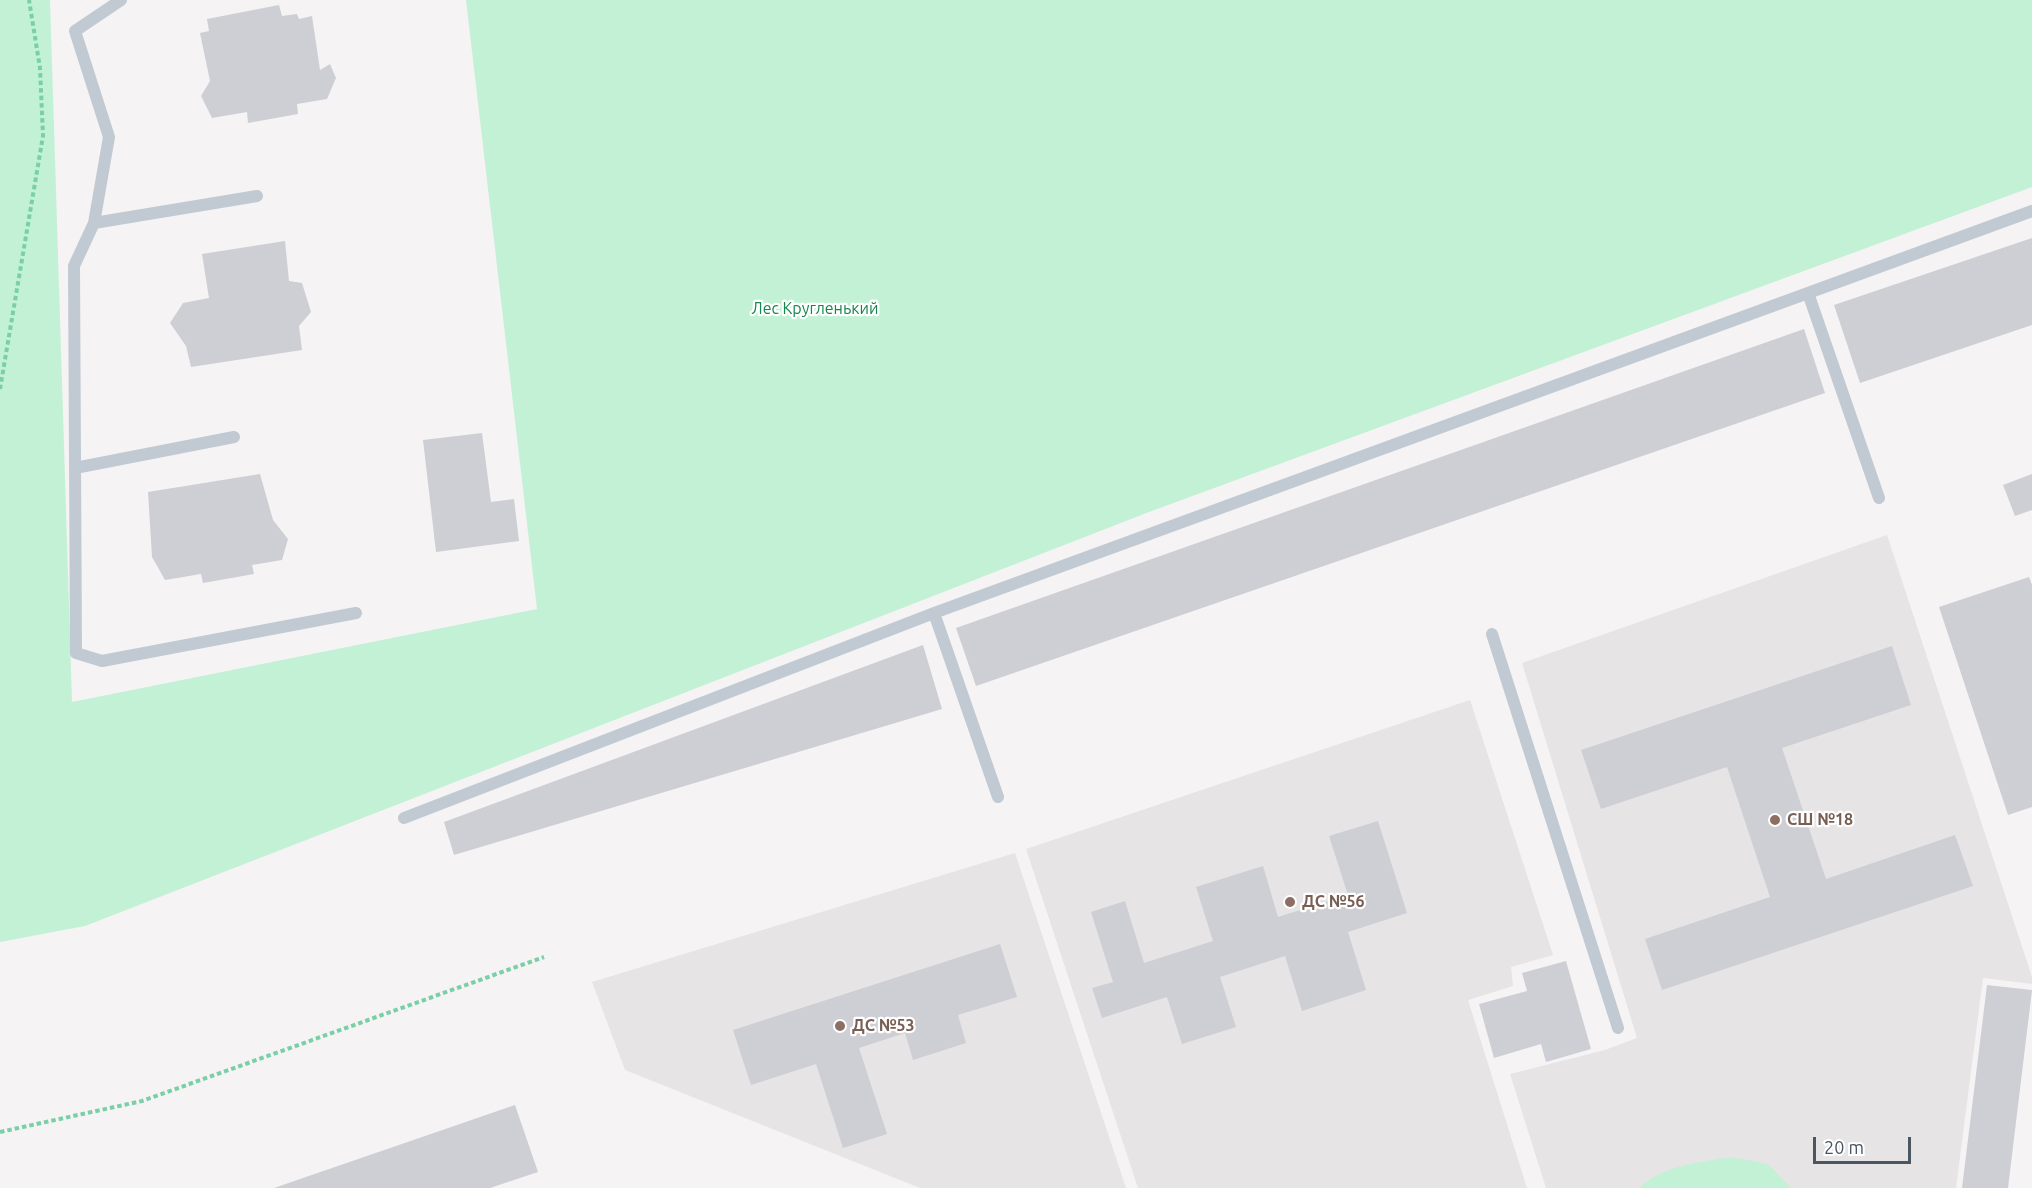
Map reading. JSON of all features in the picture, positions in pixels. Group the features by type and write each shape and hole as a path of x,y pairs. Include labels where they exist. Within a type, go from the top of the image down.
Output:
{"lane":[{"path":"121,0 75,31 109,137 93,223 74,266 76,653 102,661 356,613"},
{"path":"93,223 257,196"},
{"path":"404,818 934,613 2032,211"},
{"path":"1808,292 1879,498"},
{"path":"75,468 234,437"},
{"path":"934,613 999,797"},
{"path":"1492,634 1618,1028"}],"path":[{"path":"0,389 42,136 40,68 29,0"},
{"path":"0,1132 141,1101 544,957"}],"shaded area":[{"name":"СШ №18","path":"1887,535 2032,977 2032,984 1983,978 1956,1188 1546,1188 1510,1074 1605,1050 1637,1038 1522,663"},
{"name":"ДС №56","path":"1470,700 1553,955 1511,967 1513,986 1468,1000 1527,1188 1138,1188 1026,849"},
{"name":"ДС №53","path":"1015,853 1126,1188 920,1188 625,1070 592,982"}],"green space":[{"name":"Лес Кругленький","path":"0,0 50,0 72,702 537,609 466,0 2032,0 2032,187 1149,512 85,926 0,942"},
{"path":"1731,1157 1768,1164 1791,1188 1639,1188 1670,1170 1694,1163"}],"building":[{"path":"279,5 282,16 297,14 299,19 312,16 320,70 330,64 336,78 327,99 297,104 298,114 248,123 247,112 212,118 201,96 210,81 200,33 209,31 207,19"},
{"path":"2032,238 2032,325 1860,383 1834,305"},
{"path":"285,241 289,281 302,283 311,312 299,326 302,350 191,367 186,346 170,323 183,303 209,298 202,254"},
{"path":"1804,329 1825,393 976,686 956,628"},
{"path":"482,433 491,502 514,499 519,541 436,552 423,440"},
{"path":"260,474 273,520 288,539 282,560 252,565 254,574 203,583 201,574 165,580 152,557 148,492"},
{"path":"2032,474 2032,510 2015,516 2003,485"},
{"path":"2029,577 2032,585 2032,807 2008,815 1939,607"},
{"path":"923,645 942,709 454,855 444,822"},
{"path":"1892,646 1911,705 1782,748 1826,879 1955,835 1973,886 1662,990 1645,939 1770,897 1727,767 1601,809 1581,750"},
{"path":"1378,821 1407,913 1348,932 1366,990 1302,1011 1285,956 1220,977 1236,1027 1182,1044 1167,997 1102,1018 1092,988 1113,982 1091,912 1125,901 1144,963 1213,941 1196,887 1263,866 1278,917 1348,895 1329,836"},
{"path":"1000,944 1017,997 958,1015 966,1043 913,1060 905,1033 859,1048 887,1134 843,1148 816,1064 751,1085 733,1030"},
{"path":"1566,961 1591,1049 1546,1062 1541,1044 1494,1058 1479,1004 1527,991 1522,973"},
{"path":"1987,985 2032,990 2008,1188 1962,1188"},
{"path":"515,1105 538,1172 490,1188 274,1188"}],"place":[{"name":"СШ №18","path":"1775,820"},
{"name":"ДС №56","path":"1290,902"},
{"name":"ДС №53","path":"840,1026"}]}
